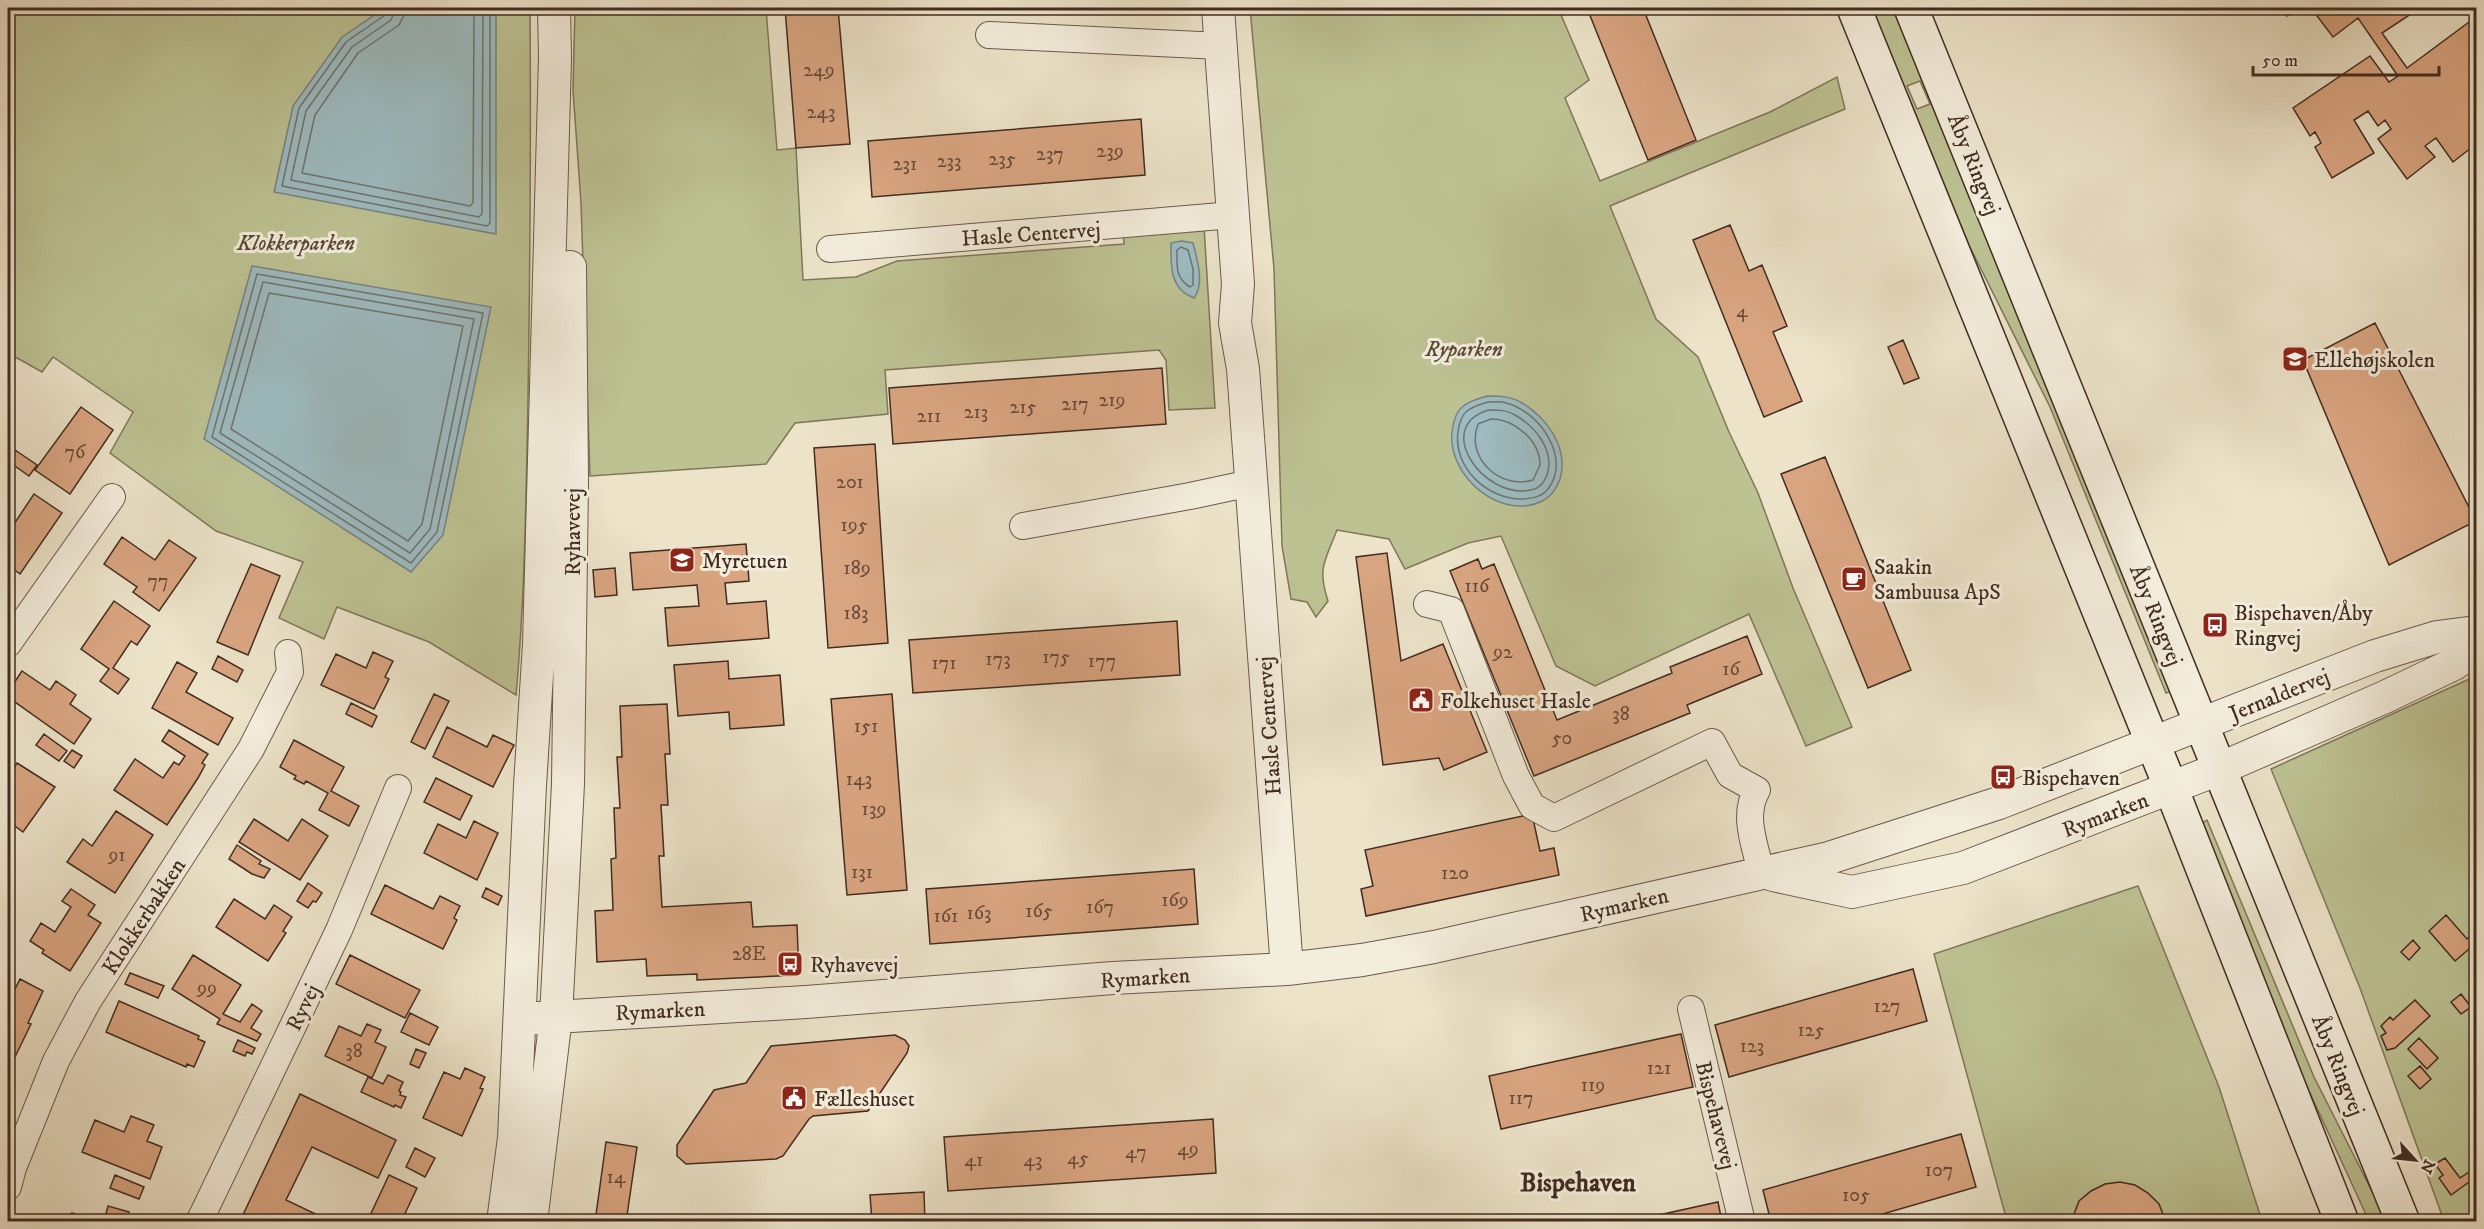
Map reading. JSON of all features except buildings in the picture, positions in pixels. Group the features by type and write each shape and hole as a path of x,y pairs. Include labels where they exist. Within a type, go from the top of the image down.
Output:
{"main road":[{"path":"1854,8 2171,788 2342,1221"},
{"name":"Åby Ringvej","path":"1911,8 2403,1221"}],"street":[{"name":"Ryhavevej","path":"503,1221 514,1138 539,632 555,57 554,8"},
{"name":"Hasle Centervej","path":"1218,8 1238,284 1234,323 1243,369 1287,969"},
{"path":"989,35 1221,46"},
{"name":"Ryhavevej","path":"531,1221 556,1017 568,784 572,472 570,212 555,57"},
{"name":"Hasle Centervej","path":"830,249 1233,215"},
{"path":"1023,526 1251,483"},
{"path":"8,644 112,497"},
{"path":"1427,604 1451,610 1516,776 1532,806 1554,818 1712,742 1730,775 1757,790 1750,802 1750,823 1761,872"},
{"name":"Jernaldervej","path":"2153,744 2375,656 2437,638 2476,632"},
{"name":"Jernaldervej","path":"2171,788 2385,697 2454,664 2476,649"},
{"name":"Klokkerbakken","path":"8,1187 13,1168 56,1061 88,1001 251,748 290,672 288,653"},
{"name":"Rymarken","path":"521,1019 806,1002 1113,978 1287,969 1362,960 1434,947 1829,858 1988,807 2153,744"},
{"name":"Ryvej","path":"199,1221 339,930 398,788"},
{"name":"Rymarken","path":"1761,872 1852,892 1963,868 2171,788"},
{"name":"Bispehavevej","path":"1691,1009 1742,1221"}],"green space":[{"name":"Klokkerparken","path":"8,8 530,8 527,473 516,695 429,642 337,607 324,639 279,618 303,562 216,531 110,453 133,412 53,357 42,372 8,353"},
{"path":"575,8 766,8 777,150 796,148 803,280 856,277 897,261 1124,244 1123,233 1204,226 1215,408 1169,410 1166,360 1159,350 885,370 888,414 795,423 766,464 590,476 581,203 573,90"},
{"name":"Ryparken","path":"1250,8 1558,8 1589,80 1565,98 1600,181 1770,112 1837,77 1845,109 1610,206 1656,319 1698,357 1729,432 1758,493 1793,588 1852,727 1806,746 1749,614 1595,686 1556,666 1501,536 1468,543 1405,569 1389,539 1337,530 1326,557 1323,572 1328,601 1316,617 1307,602 1291,599 1282,546 1274,269"},
{"path":"1872,8 1894,8 2172,691 2166,693 2050,407 1969,245","holes":["1920,81 1930,104 1917,109 1907,86"]},
{"path":"2476,676 2476,1221 2444,1221 2360,988 2271,769"},
{"path":"2207,820 2314,1077 2387,1221 2369,1221 2304,1080 2202,823"},
{"path":"2138,886 2219,1087 2262,1221 2007,1221 1934,954"}],"water":[{"path":"385,8 496,8 496,234 274,192 293,106 342,37"},
{"path":"1181,241 1193,243 1196,256 1200,279 1194,298 1180,289 1173,275 1171,243"},
{"path":"252,266 491,307 443,535 411,572 204,439"},
{"path":"1487,396 1501,396 1522,403 1540,417 1554,435 1559,445 1562,467 1556,488 1544,500 1528,505 1511,505 1495,500 1480,491 1458,464 1453,448 1452,432 1456,415 1465,405"}],"place":[{"name":"Ellehøjskolen","path":"2295,359"},
{"name":"Myretuen","path":"682,560"},
{"name":"Saakin Sambuusa ApS","path":"1854,579"},
{"name":"Bispehaven/Åby Ringvej","path":"2215,625"},
{"name":"Folkehuset Hasle","path":"1421,700"},
{"name":"Bispehaven","path":"2003,777"},
{"name":"Ryhavevej","path":"790,964"},
{"name":"Fælleshuset","path":"794,1098"}],"district":[{"name":"Bispehaven","path":"1578,1182"}]}
